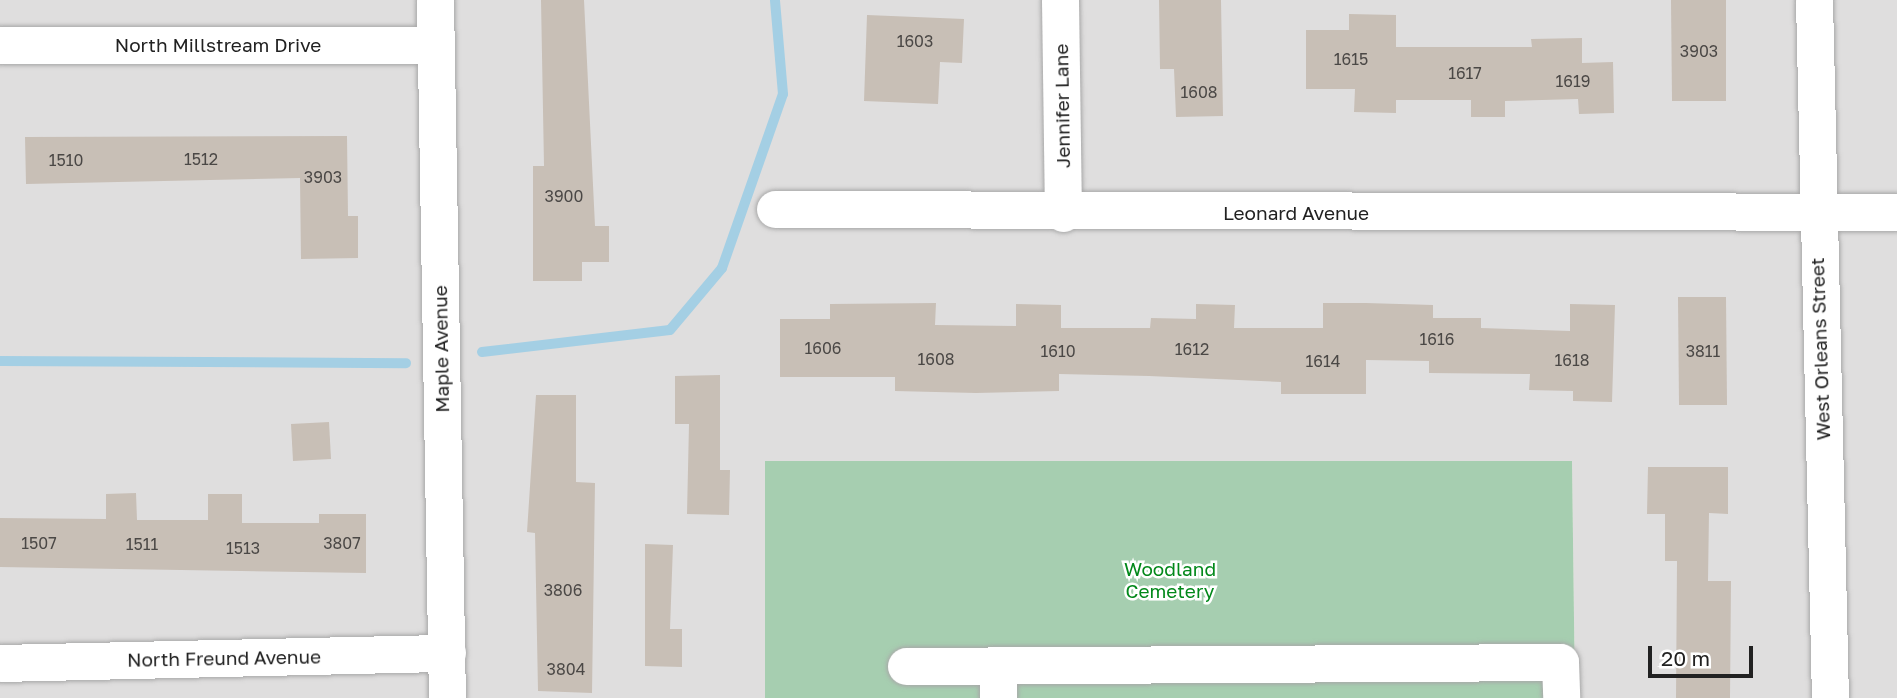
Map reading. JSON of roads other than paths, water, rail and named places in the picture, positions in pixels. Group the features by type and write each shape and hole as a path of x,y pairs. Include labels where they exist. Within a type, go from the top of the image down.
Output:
{"street":[{"name":"Maple Avenue","path":"435,0 447,698"},
{"name":"Jennifer Lane","path":"1060,0 1063,212"},
{"name":"West Orleans Street","path":"1814,0 1816,213 1830,698"},
{"name":"North Millstream Drive","path":"0,45 435,45"},
{"name":"Leonard Avenue","path":"775,209 1063,212 1897,212"},
{"name":"North Freund Avenue","path":"0,663 447,653"},
{"path":"906,666 998,682 1560,662 1561,698"}],"waterway":[{"path":"482,352 670,330 722,268 783,94 775,0"},
{"path":"0,361 406,363"}],"park label":[{"name":"Woodland Cemetery","path":"1170,580"}]}
